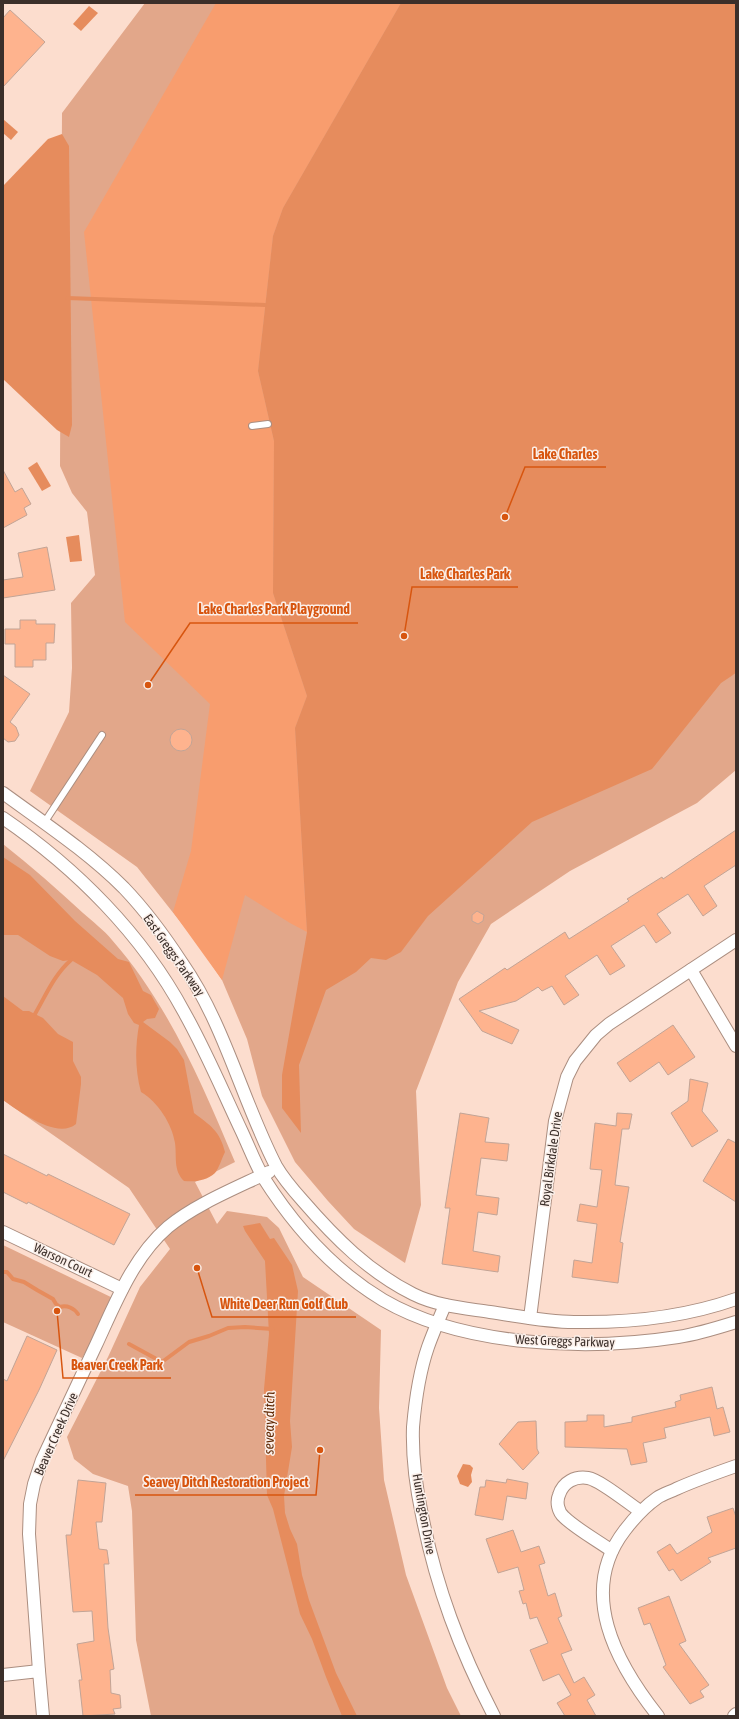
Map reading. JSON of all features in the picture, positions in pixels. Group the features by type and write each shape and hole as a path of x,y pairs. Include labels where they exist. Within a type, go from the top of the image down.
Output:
{"street":[{"name":"East Greggs Parkway","path":"3,793 80,849 124,888 155,925 184,964 204,997 277,1167"},
{"name":"East Greggs Parkway","path":"3,818 50,854 79,879 121,921 158,968 185,1013 262,1175"},
{"name":"Royal Birkdale Drive","path":"530,1318 555,1121 567,1077 575,1061 596,1035 609,1024 736,940"},
{"path":"690,970 736,1046"},
{"name":"Beaver Creek Drive","path":"43,1716 28,1534 30,1504 34,1484 42,1460 122,1289 155,1239 169,1226 192,1211 277,1167"},
{"name":"West Greggs Parkway","path":"277,1167 320,1221 358,1258 382,1275 414,1294 445,1305 530,1318 573,1322 633,1320 681,1313 736,1299"},
{"name":"West Greggs Parkway","path":"262,1175 289,1215 311,1242 346,1274 383,1299 406,1311 438,1323 515,1341 592,1344 680,1337 736,1322"},
{"name":"Warson Court","path":"3,1232 122,1289"},
{"name":"Huntington Drive","path":"445,1305 428,1348 421,1373 413,1428 416,1484 439,1589 465,1656 494,1716"},
{"path":"658,1716 622,1662 611,1639 603,1607 603,1591 605,1575 612,1551 618,1538 640,1511 658,1497 696,1480 736,1466"},
{"path":"612,1551 564,1517 558,1507 557,1500 559,1493 567,1482 576,1478 588,1478 640,1511"},
{"path":"3,1675 39,1671"}],"lane":[{"path":"252,426 268,424"},
{"path":"44,823 102,735"}],"shaded area":[{"path":"145,3 736,3 736,671 733,675 736,673 736,770 697,803 570,871 491,924 458,982 416,1091 421,1205 405,1263 354,1229 295,1162 262,1096 247,1039 222,980 197,943 137,867 30,791 69,712 72,668 71,603 95,575 87,512 72,493 60,466 62,113"},
{"path":"216,3 401,3 283,208 273,236 258,371 274,441 273,593 307,696 295,728 307,932 245,895 222,980 173,912 191,851 210,704 125,622 84,232"},
{"path":"3,844 109,936 151,991 167,1018 197,1075 235,1162 195,1182 217,1224 227,1211 267,1217 279,1228 303,1277 381,1330 379,1408 384,1480 406,1575 447,1688 461,1716 151,1716 136,1640 132,1511 128,1486 93,1474 74,1459 67,1437 108,1357 140,1287 170,1249 129,1188 3,1100"},
{"path":"3,1245 117,1300 82,1358 3,1322"}],"water":[{"path":"401,3 736,3 736,673 721,683 652,769 532,822 428,916 401,952 386,960 371,958 356,972 326,990 299,1065 301,1133 282,1108 282,1075 307,932 295,728 307,696 273,593 274,441 258,371 273,236 283,208"},
{"path":"89,6 98,13 81,31 73,24"},
{"path":"3,119 18,132 11,140 3,133"},
{"path":"62,134 69,146 72,425 69,437 57,430 3,379 3,186 48,139"},
{"path":"37,462 51,486 42,491 28,468"},
{"path":"79,535 82,561 70,562 66,537"},
{"path":"3,857 30,875 75,921 118,959 129,962 143,991 151,995 159,1009 155,1018 147,1019 143,1022 177,1049 184,1060 194,1113 214,1129 223,1145 225,1152 219,1166 212,1176 200,1180 184,1181 178,1172 175,1143 171,1128 163,1114 153,1102 141,1092 136,1059 139,1025 134,1023 128,1014 123,998 97,975 71,960 63,961 50,956 18,935 3,935"},
{"path":"3,996 23,1011 29,1011 43,1018 58,1034 73,1042 73,1061 81,1077 76,1124 68,1128 59,1129 49,1126 28,1117 3,1100"},
{"name":"seveay ditch","path":"260,1223 270,1239 274,1238 292,1265 298,1291 290,1421 292,1447 284,1496 285,1513 297,1544 302,1575 309,1600 336,1673 357,1716 342,1716 312,1639 300,1614 273,1509 267,1495 264,1389 269,1334 265,1261 243,1226"},
{"path":"463,1464 470,1465 473,1468 471,1475 472,1482 468,1487 460,1484 457,1476"}],"building":[{"path":"10,10 45,42 3,87 3,18"},
{"path":"3,470 15,492 22,488 31,504 24,508 27,515 3,528"},
{"path":"47,547 55,590 3,598 3,580 23,577 18,553"},
{"path":"20,620 36,620 36,624 55,624 54,643 46,643 46,660 33,660 33,667 15,667 15,644 5,644 5,629 20,629"},
{"path":"3,675 30,694 10,722 16,727 19,735 15,741 8,742 3,738"},
{"path":"181,729 189,732 192,740 189,748 181,751 173,748 170,740 173,732"},
{"path":"736,830 736,865 704,886 717,906 703,916 688,894 657,914 671,933 656,943 644,925 611,946 625,966 610,975 597,955 565,976 579,995 564,1005 552,986 542,991 538,987 516,1001 479,1011 519,1030 512,1044 482,1031 459,999 505,968 507,970 565,932 569,939 629,901 627,899 662,877 663,879"},
{"path":"477,911 484,915 483,921 478,924 472,921 472,915"},
{"path":"673,1025 695,1057 668,1075 659,1062 630,1082 617,1063"},
{"path":"690,1079 708,1083 702,1111 718,1131 692,1147 671,1113 688,1101"},
{"path":"460,1113 489,1118 485,1142 509,1144 507,1161 481,1158 476,1195 499,1198 497,1215 478,1212 473,1251 500,1256 498,1272 442,1264 450,1208 445,1208"},
{"path":"617,1113 632,1114 629,1129 622,1129 615,1185 629,1187 620,1242 623,1243 618,1283 572,1277 574,1260 592,1263 597,1224 577,1221 580,1204 597,1207 602,1170 590,1169 595,1123 616,1126"},
{"path":"728,1139 736,1143 736,1202 703,1181"},
{"path":"3,1154 130,1214 114,1245 28,1202 27,1204 3,1192"},
{"path":"27,1336 57,1350 39,1390 3,1461 3,1379 7,1381"},
{"path":"712,1387 717,1409 723,1407 730,1432 714,1436 710,1417 664,1428 666,1438 643,1443 647,1462 631,1465 627,1449 565,1447 565,1422 587,1421 587,1415 604,1415 604,1427 632,1422 632,1417 676,1407 675,1402 681,1400 680,1395"},
{"path":"536,1421 537,1449 539,1453 523,1470 499,1444 518,1422"},
{"path":"507,1479 528,1483 526,1499 507,1496 503,1520 475,1515 480,1487 485,1487 486,1480 506,1483"},
{"path":"78,1480 106,1483 102,1522 96,1522 99,1549 107,1550 109,1564 104,1564 108,1628 114,1669 110,1670 111,1693 120,1695 121,1708 113,1709 115,1714 83,1716 79,1680 82,1680 77,1644 94,1641 92,1611 73,1612 66,1535 71,1535"},
{"path":"733,1508 736,1517 736,1548 708,1558 711,1562 681,1581 673,1569 669,1571 657,1552 670,1544 677,1554 712,1532 707,1517"},
{"path":"513,1530 521,1552 539,1546 545,1563 539,1565 548,1596 555,1593 562,1616 558,1618 572,1650 561,1654 574,1683 584,1677 595,1695 587,1700 596,1716 565,1716 557,1703 571,1695 559,1674 543,1681 530,1650 548,1643 537,1617 530,1619 526,1603 523,1604 519,1591 524,1590 518,1567 498,1573 486,1539"},
{"path":"669,1596 686,1641 679,1644 709,1685 700,1691 704,1697 690,1704 663,1667 666,1665 650,1623 644,1625 638,1608"}],"waterway":[{"path":"67,298 265,305"},
{"path":"35,1014 55,979 71,960"},
{"path":"3,1272 7,1272 13,1279 24,1282 53,1299 60,1307 65,1306 74,1310 78,1314"},
{"path":"129,1344 162,1362 189,1342 228,1328 245,1327 273,1329"}],"place":[{"name":"Lake Charles","path":"505,517"},
{"name":"Lake Charles Park","path":"404,636"},
{"name":"Lake Charles Park Playground","path":"148,685"},
{"name":"White Deer Run Golf Club","path":"197,1268"},
{"name":"Beaver Creek Park","path":"57,1311"},
{"name":"Seavey Ditch Restoration Project","path":"320,1450"}]}
